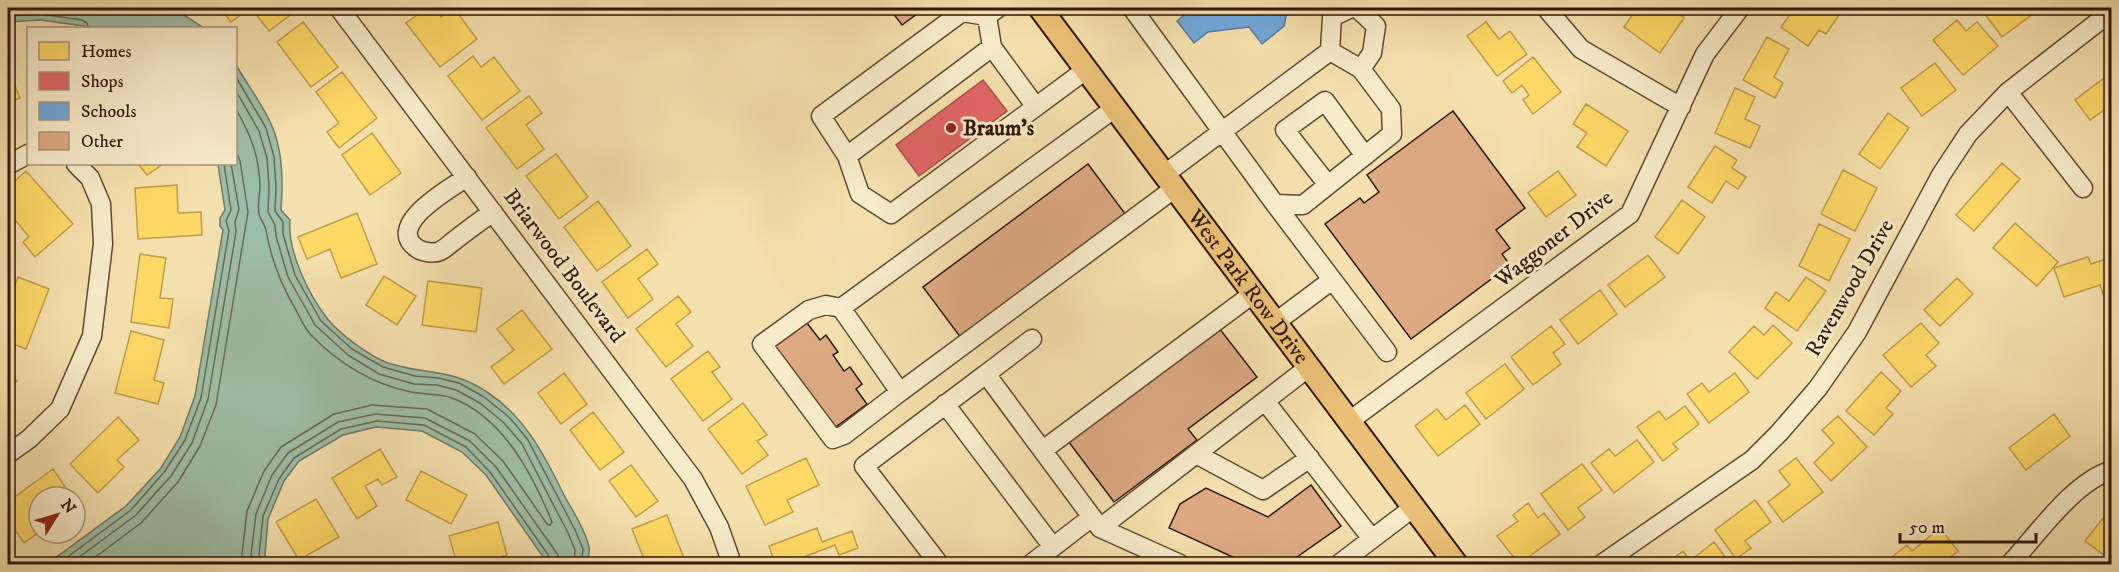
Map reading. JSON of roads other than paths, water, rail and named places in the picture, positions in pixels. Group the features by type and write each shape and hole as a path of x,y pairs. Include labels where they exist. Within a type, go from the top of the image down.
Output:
{"main road":[{"name":"West Park Row Drive","path":"1040,8 1456,564"}],"street":[{"name":"Briarwood Boulevard","path":"339,8 693,479 719,527 732,564"},
{"path":"1132,8 1275,204 1387,352"},
{"path":"900,392 841,308 826,305 809,310 762,344 833,439 844,435 900,392 1170,181 1223,131 1330,51 1332,17 1351,8"},
{"path":"1357,8 1376,27 1372,53 1361,69"},
{"path":"1546,8 1581,49 1681,107"},
{"name":"Waggoner Drive","path":"1348,422 1630,214 1705,54 1740,8"},
{"name":"Ravenwood Drive","path":"1602,564 1752,460 1779,433 1818,388 1857,332 1941,175 1968,134 2008,92 2112,11"},
{"path":"1036,107 992,47 992,12 962,12 821,116 848,156 860,195 891,214 1036,107 1087,69"},
{"path":"848,156 992,47"},
{"path":"1275,204 1303,205 1392,134 1391,109 1361,69 1330,51"},
{"path":"2008,92 2083,188"},
{"path":"1328,185 1285,130 1324,101 1365,156"},
{"path":"841,308 1115,108"},
{"path":"8,165 27,155"},
{"path":"8,454 29,439 60,409 92,336 103,244 101,204 90,178 77,165"},
{"path":"467,177 420,210 411,221 408,234 413,245 420,250 440,251 493,212"},
{"path":"1276,322 1332,280"},
{"path":"1043,450 1254,293"},
{"path":"939,564 864,466 1032,339"},
{"path":"1031,564 1196,454 1309,367"},
{"path":"986,374 1096,522 1180,564"},
{"path":"1265,401 1372,539"},
{"path":"945,404 1053,548"},
{"path":"1196,454 1263,490 1310,459"},
{"path":"2010,564 2076,491 2098,474 2112,470"},
{"path":"1339,564 1414,507"}],"water":[{"path":"8,8 173,8 202,27 87,27 40,20 8,22"},
{"path":"237,67 264,110 276,136 281,167 281,210 290,220 292,244 300,271 312,296 326,317 346,337 380,360 401,367 462,379 487,392 512,412 540,450 581,526 589,547 587,564 548,564 486,475 462,452 422,431 376,427 343,435 299,461 284,481 268,519 265,555 267,564 47,564 73,545 87,545 87,535 126,506 161,468 180,437 195,396 223,230 220,226 220,218 225,210 218,165 237,165"}],"place":[{"name":"Braum's","path":"951,128"}]}
